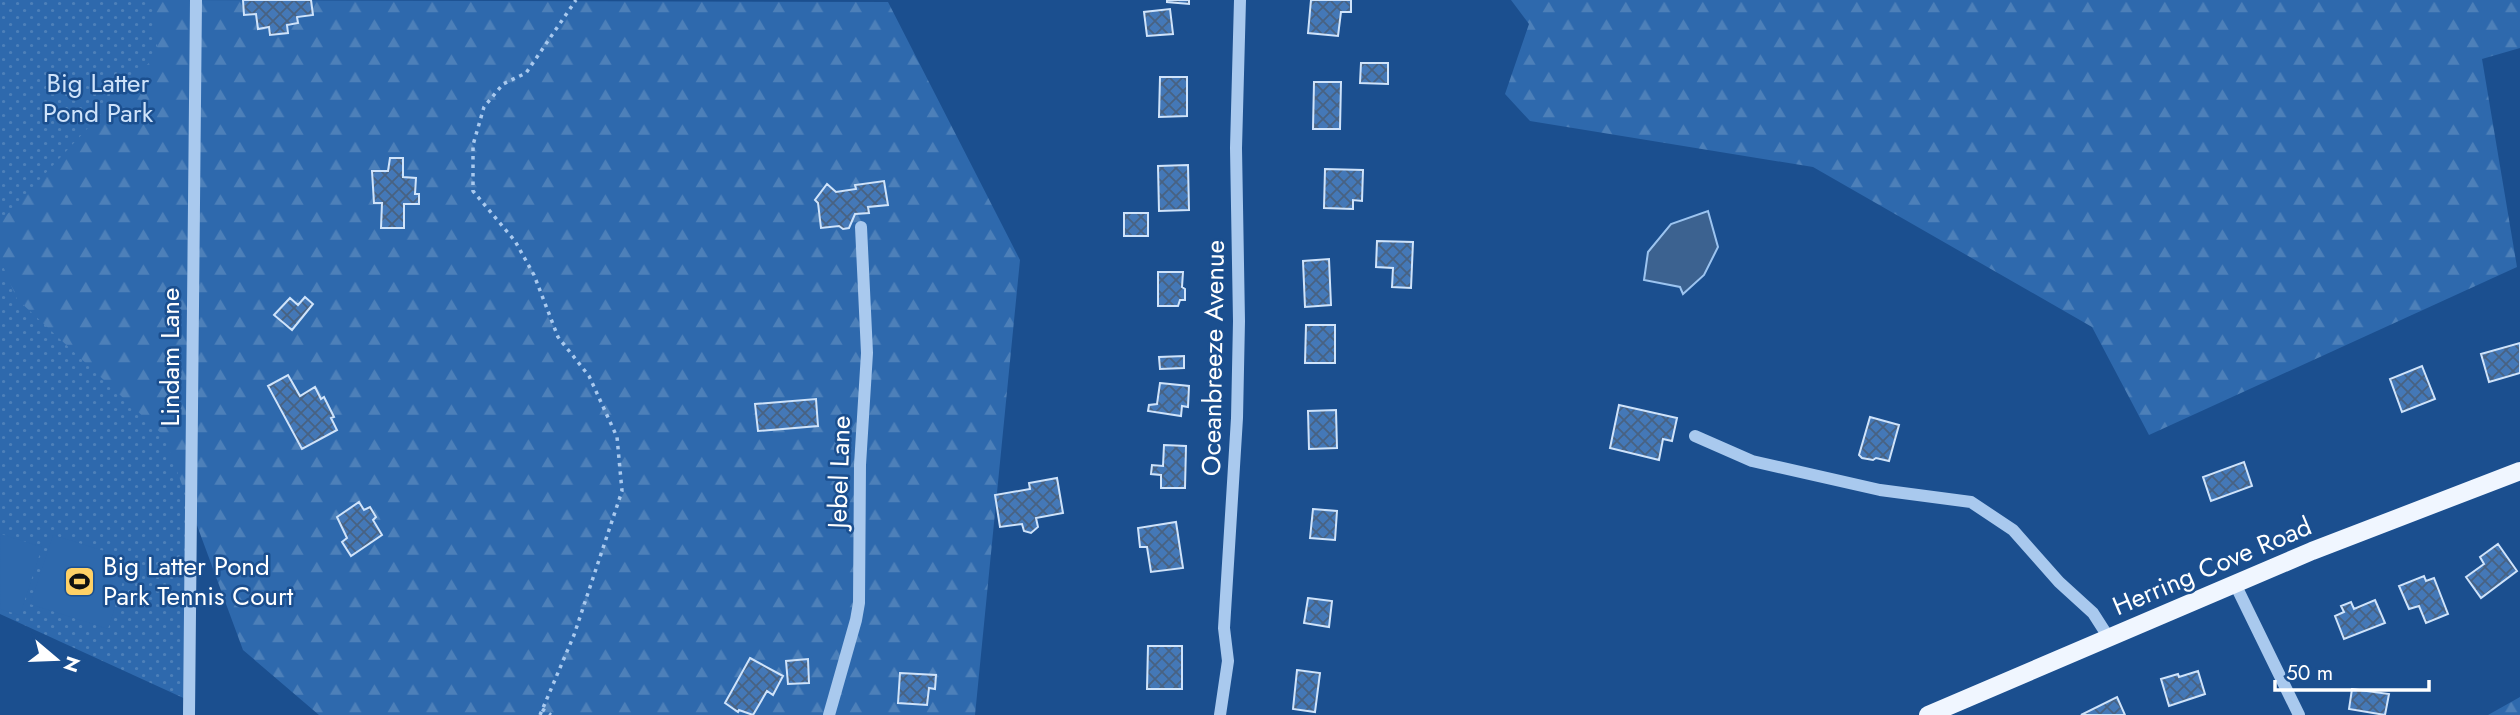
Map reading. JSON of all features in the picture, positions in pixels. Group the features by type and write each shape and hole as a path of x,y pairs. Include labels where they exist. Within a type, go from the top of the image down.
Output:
{"main road":[{"name":"Herring Cove Road","path":"1928,715 2312,551 2520,471"}],"street":[{"name":"Lindam Lane","path":"189,715 196,0"},
{"name":"Oceanbreeze Avenue","path":"1220,715 1228,661 1224,628 1237,418 1239,321 1236,138 1240,0"},
{"name":"Jebel Lane","path":"829,715 859,603 860,465 867,353 861,227"},
{"path":"1695,436 1752,461 1880,490 1971,502 2013,530 2059,582 2093,613 2109,638"},
{"path":"2235,586 2300,715"}],"path":[{"path":"540,715 574,635 622,491 617,437 589,376 558,337 534,275 515,241 473,191 473,145 484,107 503,84 526,73 576,0"},
{"path":"542,709 551,715"}],"green space":[{"name":"Big Latter Pond Park","path":"0,0 196,0 190,701 0,614"},
{"path":"153,0 888,2 1020,260 975,715 319,715 243,650 164,436 17,299 0,259 0,222 158,53"},
{"path":"1511,0 2520,0 2520,48 2482,59 2517,267 2149,435 2092,327 1813,167 1530,121 1505,94 1529,24"},
{"path":"1,534 42,547 20,615 0,609"},
{"name":"Big Latter Pond Park Tennis Court","path":"53,535 130,559 108,629 30,604"},
{"path":"2520,697 2520,715 2488,715"}],"shaded area":[{"path":"1708,211 1718,247 1704,275 1683,294 1680,287 1644,280 1648,252 1671,224"}],"building":[{"path":"243,0 311,0 313,15 297,17 298,23 287,25 288,33 270,35 269,27 258,29 256,14 244,15"},
{"path":"1189,0 1189,4 1167,2"},
{"path":"1311,0 1351,0 1351,12 1341,12 1338,36 1308,33"},
{"path":"1170,9 1173,34 1147,36 1144,12"},
{"path":"1361,63 1388,63 1388,84 1360,83"},
{"path":"1160,77 1187,77 1187,116 1159,117"},
{"path":"1314,82 1341,82 1340,129 1313,129"},
{"path":"390,158 403,158 403,177 416,178 415,194 419,194 419,204 404,204 404,228 381,228 382,203 374,203 372,171 388,171"},
{"path":"1188,165 1189,210 1159,211 1158,166"},
{"path":"1325,169 1363,170 1362,201 1353,200 1353,209 1324,208"},
{"path":"884,181 888,205 868,207 869,213 855,214 849,228 821,228 818,203 815,200 827,184 836,192 856,189 855,185"},
{"path":"1124,213 1148,213 1148,236 1124,236"},
{"path":"1377,241 1413,242 1411,288 1392,287 1393,268 1376,267"},
{"path":"1329,259 1331,305 1305,307 1303,261"},
{"path":"1158,272 1183,272 1185,300 1180,300 1178,306 1158,306"},
{"path":"305,297 313,304 292,330 274,315 290,298 298,305"},
{"path":"1306,325 1335,325 1335,363 1305,363"},
{"path":"2520,343 2520,373 2489,382 2481,354"},
{"path":"1184,356 1184,368 1160,369 1159,357"},
{"path":"2422,366 2435,399 2402,412 2390,379"},
{"path":"288,375 300,396 315,387 321,399 324,397 337,430 302,449 268,386"},
{"path":"1160,383 1189,386 1188,407 1182,406 1181,416 1148,411 1149,405 1157,404"},
{"path":"816,399 818,426 758,431 755,404"},
{"path":"1619,405 1677,418 1672,441 1663,439 1659,460 1610,448"},
{"path":"1336,410 1337,448 1309,449 1308,411"},
{"path":"1870,417 1899,425 1889,461 1862,458 1859,455"},
{"path":"1164,445 1186,446 1185,488 1161,488 1161,475 1151,474 1152,465 1163,466"},
{"path":"2244,462 2252,486 2211,501 2203,477"},
{"path":"1057,478 1063,513 1036,518 1038,527 1031,533 1024,531 1022,524 1000,527 995,495 1030,489 1029,483"},
{"path":"359,502 364,510 370,507 376,517 373,520 382,535 351,556 342,542 347,538 337,517"},
{"path":"1313,509 1337,511 1335,540 1310,538"},
{"path":"1176,522 1183,568 1151,572 1147,547 1140,547 1138,528"},
{"path":"2498,544 2517,571 2481,598 2466,577 2484,564 2480,557"},
{"path":"2424,576 2426,581 2434,578 2448,614 2426,623 2419,606 2409,609 2399,586"},
{"path":"1308,598 1332,601 1329,627 1304,623"},
{"path":"2375,600 2385,623 2344,639 2335,616 2344,612 2341,606 2351,602 2354,609"},
{"path":"1148,646 1182,646 1182,689 1147,689"},
{"path":"750,658 783,676 773,695 767,691 753,715 739,710 738,712 725,703"},
{"path":"808,659 809,683 788,684 786,661"},
{"path":"1297,670 1320,673 1315,712 1293,709"},
{"path":"2198,671 2205,694 2169,706 2161,679"},
{"path":"900,673 936,675 935,689 929,688 927,705 898,703"},
{"path":"2352,689 2389,694 2385,715 2349,709"},
{"path":"2117,697 2125,715 2081,715"}],"place":[{"name":"Big Latter Pond Park Tennis Court","path":"80,581"}]}
